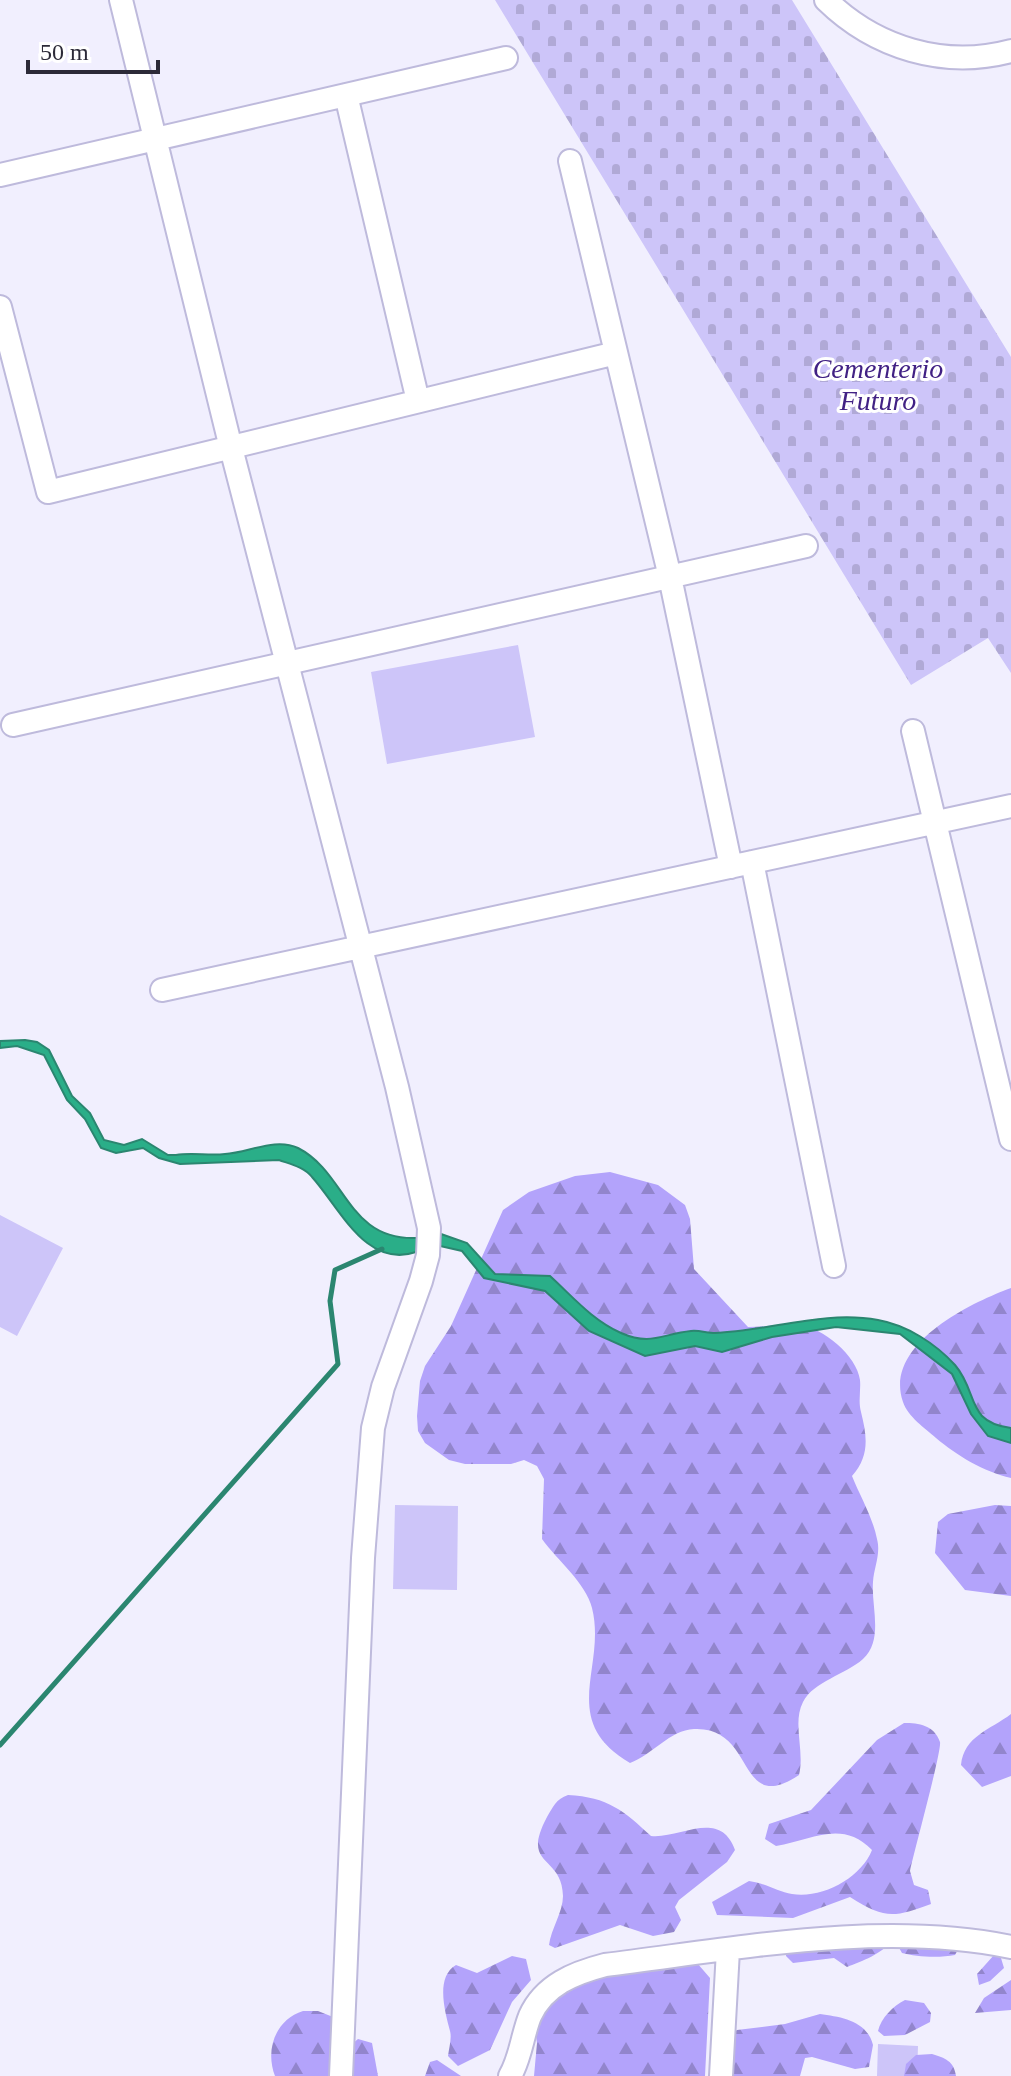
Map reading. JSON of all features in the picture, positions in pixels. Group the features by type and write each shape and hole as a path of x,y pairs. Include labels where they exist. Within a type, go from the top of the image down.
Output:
{"street":[{"path":"121,0 231,448 422,1185 429,1228 428,1255 421,1281 383,1387 373,1428 363,1558 341,2076"},
{"path":"826,0 868,34 932,56 987,58 1011,51"},
{"path":"0,175 506,58"},
{"path":"346,95 418,401"},
{"path":"570,161 742,864 834,1266"},
{"path":"0,307 48,492 616,353"},
{"path":"13,725 806,546"},
{"path":"913,731 1011,1139"},
{"path":"162,990 1011,806"},
{"path":"510,2076 530,2016 543,1996 567,1978 605,1965 798,1941 915,1937 1011,1947"},
{"path":"721,2076 728,1950"}],"green space":[{"name":"Cementerio Futuro","path":"495,0 792,0 1011,357 1011,673 988,638 911,685"},
{"path":"518,645 535,737 387,764 371,672"},
{"path":"610,1172 658,1185 685,1205 690,1219 694,1269 748,1327 798,1325 818,1331 846,1353 858,1371 866,1446 862,1461 852,1476 873,1523 878,1545 873,1582 875,1633 863,1659 822,1683 803,1702 799,1719 799,1775 779,1785 765,1785 755,1778 728,1741 714,1732 685,1730 630,1763 608,1746 595,1729 590,1711 595,1630 592,1608 577,1581 542,1539 544,1479 537,1466 524,1460 511,1464 465,1464 449,1460 425,1443 418,1431 420,1381 425,1366 451,1326 503,1210 529,1192 575,1176"},
{"path":"0,1215 63,1248 17,1336 0,1327"},
{"path":"1011,1288 1011,1478 971,1462 922,1426 905,1407 900,1381 906,1362 934,1329 974,1304"},
{"path":"395,1505 458,1506 457,1590 393,1589"},
{"path":"995,1505 1011,1506 1011,1596 965,1590 935,1553 938,1522 948,1514"},
{"path":"1011,1714 1011,1776 982,1787 961,1765 963,1755 973,1740"},
{"path":"904,1723 930,1729 940,1742 910,1871 914,1885 928,1890 931,1904 889,1914 850,1897 793,1918 717,1915 712,1902 749,1881 804,1895 828,1890 850,1878 859,1869 872,1850 849,1835 826,1834 776,1846 765,1839 769,1824 811,1810 877,1740"},
{"path":"568,1795 605,1802 651,1836 698,1828 720,1831 728,1837 735,1850 727,1862 679,1900 675,1907 681,1920 674,1932 653,1936 620,1925 555,1948 549,1945 562,1902 561,1883 544,1860 538,1845 551,1810"},
{"path":"891,1941 877,1953 847,1967 834,1958 793,1963 786,1956 786,1953"},
{"path":"961,1944 955,1955 935,1957 902,1953 898,1946"},
{"path":"994,1955 1001,1958 1004,1968 990,1981 979,1985 977,1974"},
{"path":"512,1956 526,1959 531,1980 512,2002 490,2050 458,2066 448,2056 451,2037 443,1995 446,1978 456,1965 477,1973"},
{"path":"691,1956 710,1978 705,2076 534,2076 537,2043 533,2015 591,1968"},
{"path":"1011,1980 1011,2010 975,2013 984,1998"},
{"path":"905,2000 924,2003 931,2013 930,2022 905,2035 884,2036 878,2031 882,2022 892,2009"},
{"path":"303,2011 318,2011 333,2017 333,2076 275,2076 271,2056 275,2037 285,2021"},
{"path":"820,2014 845,2019 865,2030 873,2045 869,2067 855,2069 812,2057 805,2058 800,2076 727,2076 731,2034 737,2030 785,2024"},
{"path":"358,2039 372,2043 378,2076 351,2076 352,2044"},
{"path":"878,2044 918,2046 917,2076 877,2076"},
{"path":"932,2054 948,2061 956,2076 904,2076 906,2064 916,2055"},
{"path":"437,2060 461,2076 425,2076 430,2062"}],"shaded area":[{"path":"0,1041 37,1042 49,1050 72,1096 90,1113 104,1140 124,1145 142,1139 168,1155 225,1154 280,1144 298,1148 314,1159 350,1204 376,1229 394,1236 417,1238 416,1252 398,1255 383,1252 369,1244 344,1219 309,1174 279,1160 180,1164 159,1158 143,1148 116,1153 101,1148 85,1119 67,1100 44,1055 17,1046 0,1048"},
{"path":"441,1234 467,1243 495,1274 550,1276 601,1322 631,1337 649,1339 691,1331 715,1333 837,1318 878,1320 900,1326 930,1343 955,1365 979,1413 996,1425 1011,1428 1011,1443 988,1436 971,1414 952,1374 900,1334 836,1327 772,1337 722,1352 695,1346 645,1356 589,1331 545,1291 484,1278 462,1251 440,1246"}],"waterway":[{"path":"0,1745 338,1364 330,1301 335,1270 382,1249"}]}
